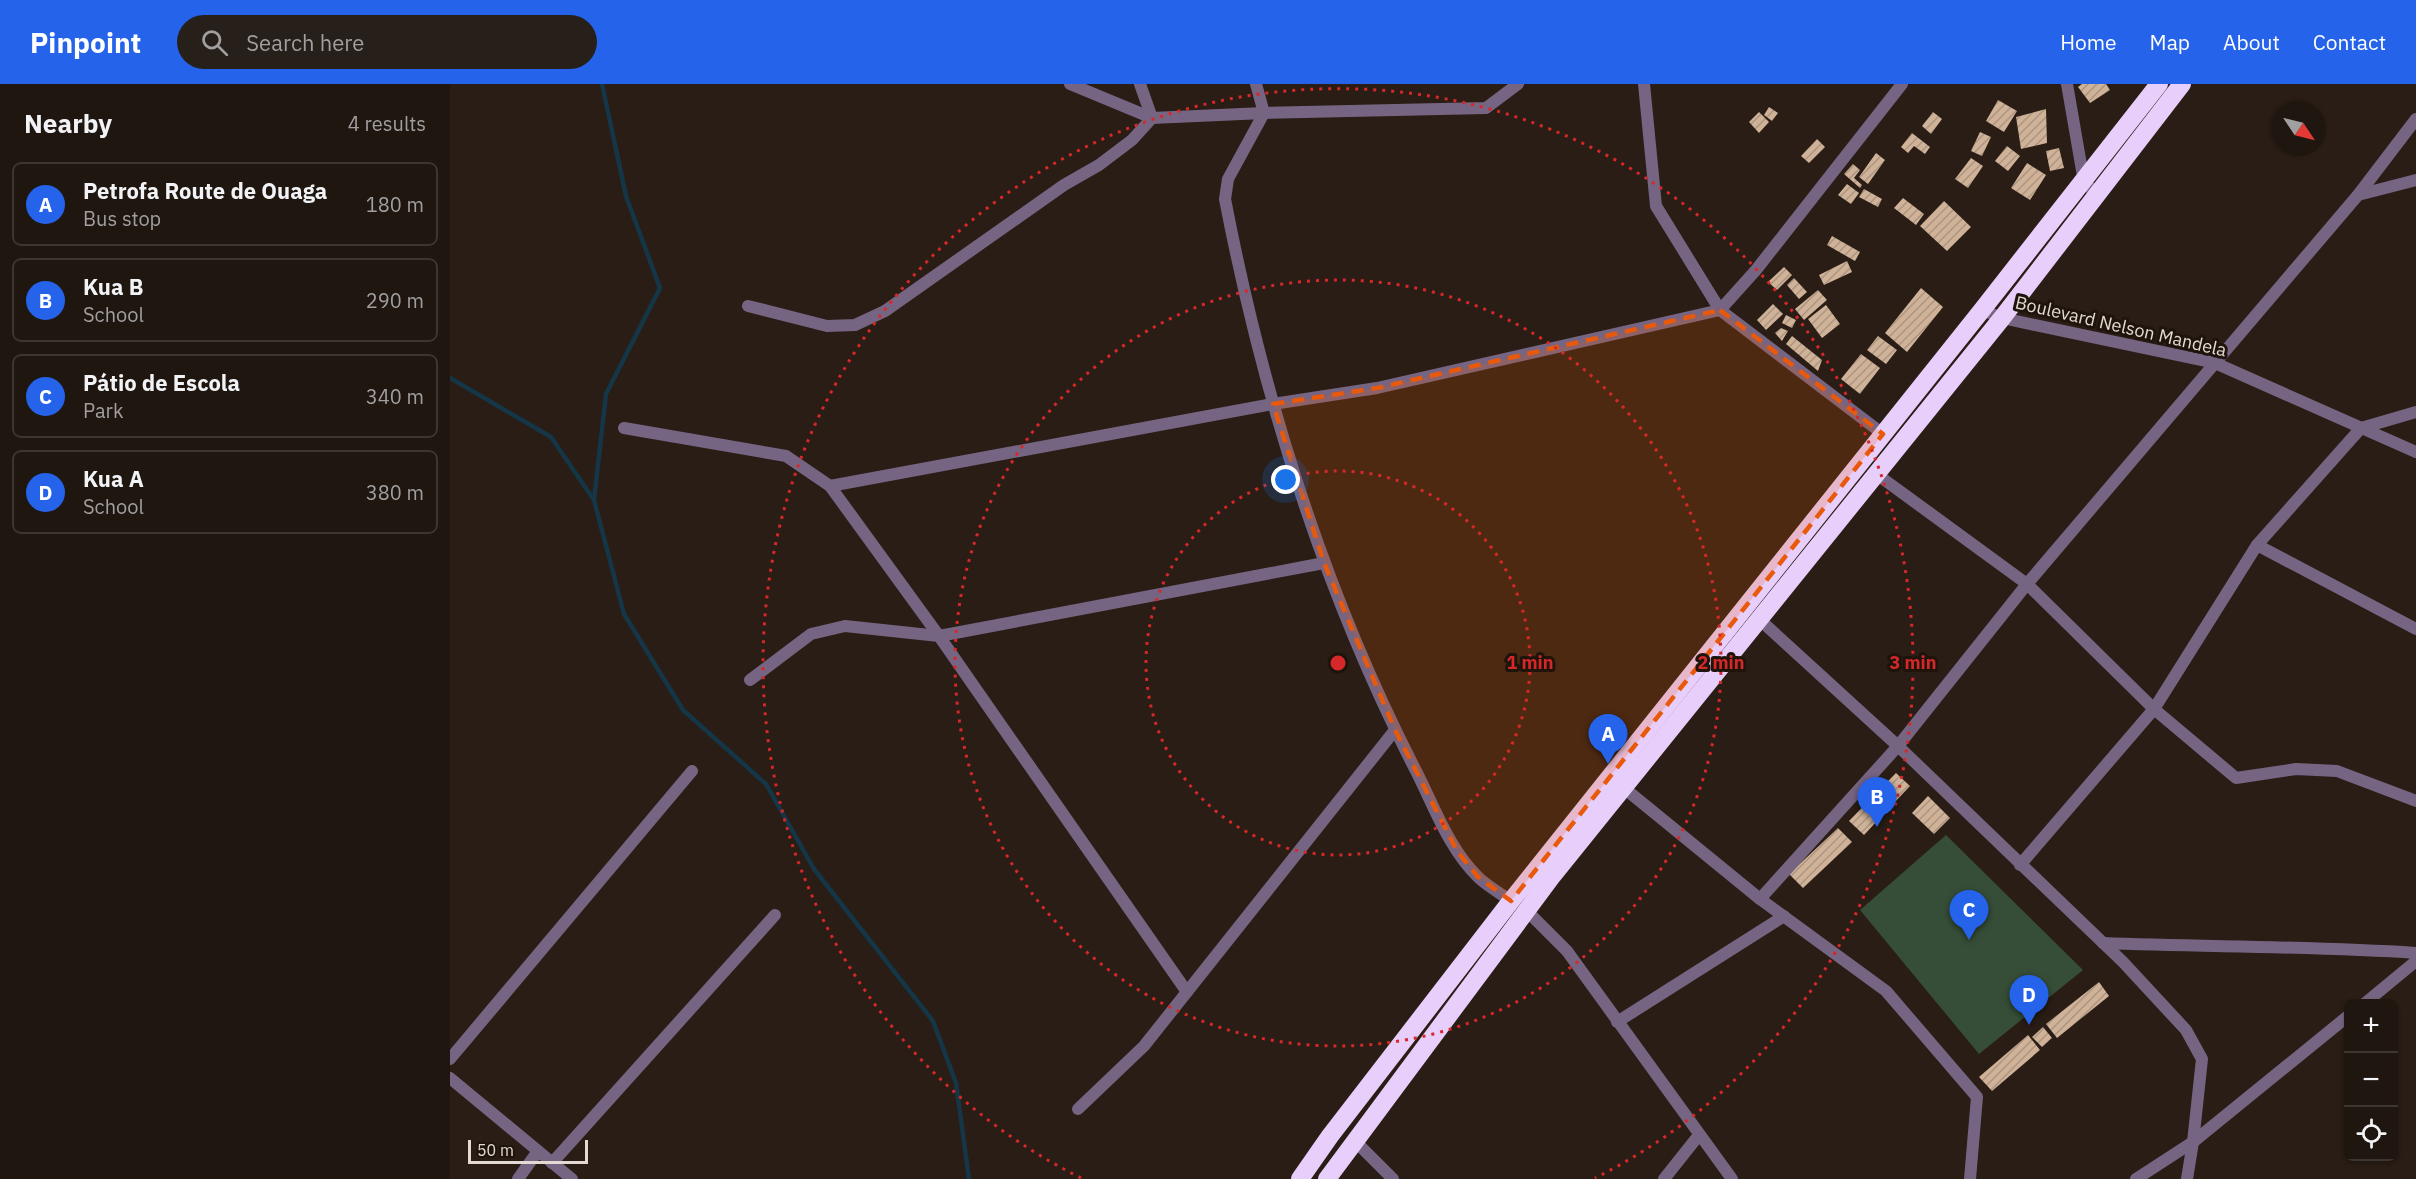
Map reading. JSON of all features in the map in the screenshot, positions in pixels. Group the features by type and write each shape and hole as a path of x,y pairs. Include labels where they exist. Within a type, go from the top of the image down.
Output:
{"highway":[{"path":"1300,1179 1330,1136 1583,825 1883,434 2159,84"},
{"path":"1583,825 1624,788 1875,473 2002,318 2182,84"},
{"path":"1327,1179 1519,905"}],"street":[{"path":"1070,84 1152,118 1264,112 1486,108 1518,84"},
{"path":"1140,84 1152,118"},
{"path":"1256,84 1264,112 1228,179 1225,199 1273,404 1324,563 1395,730 1457,850 1479,877 1519,905 1567,951 1732,1179"},
{"path":"1644,84 1656,206 1720,310 1883,434"},
{"path":"830,486 1273,404 1377,388 1720,310 1756,270 1902,84"},
{"path":"2067,84 2084,182 2097,194"},
{"path":"748,306 827,326 855,325 885,311 1064,185 1099,165 1132,140 1152,118"},
{"path":"1761,899 1898,746 2027,584 2358,195 2416,119"},
{"path":"2358,195 2416,180"},
{"name":"Boulevard Nelson Mandela","path":"1982,310 2002,318 2216,363 2416,452"},
{"path":"2020,865 2154,709 2257,546 2361,428 2416,412"},
{"path":"624,428 786,456 830,486 939,636 1187,992"},
{"path":"1875,473 2027,584 2154,709 2236,778 2296,769 2337,771 2416,801"},
{"path":"2257,546 2416,629"},
{"path":"750,680 812,634 845,626 939,636 1324,563"},
{"path":"1759,619 1898,746 2123,962 2186,1030 2202,1059 2187,1179"},
{"path":"1078,1109 1144,1046 1395,730"},
{"path":"450,1059 692,771"},
{"path":"1624,788 1761,899 1886,992 1977,1097 1970,1179"},
{"path":"552,1162 775,915"},
{"path":"1617,1022 1784,916"},
{"path":"2103,943 2249,948 2328,947 2416,953"},
{"path":"2370,999 2416,961"},
{"path":"2136,1179 2193,1142 2344,1020"},
{"path":"450,1078 572,1179"},
{"path":"1664,1179 1699,1135"},
{"path":"1354,1140 1393,1179"},
{"path":"518,1179 538,1151"}],"highlighted area":[{"path":"1720,310 1883,434 1511,901 1478,877 1457,851 1395,730 1324,563 1273,404 1377,388"}],"green space":[{"path":"1946,835 2083,970 1979,1054 1860,910"}],"building":[{"path":"2082,84 2106,84 2110,90 2090,103 2078,87"},
{"path":"1998,100 2017,111 2004,132 1986,121"},
{"path":"1769,107 1778,113 1772,121 1764,115"},
{"path":"2046,109 2047,143 2021,149 2016,117"},
{"path":"1759,112 1769,122 1759,133 1749,122"},
{"path":"1933,112 1942,119 1931,134 1922,126"},
{"path":"1980,132 1991,137 1982,156 1971,151"},
{"path":"1912,133 1930,147 1925,154 1914,146 1908,153 1901,147"},
{"path":"1817,139 1825,147 1809,163 1801,156"},
{"path":"2007,146 2020,156 2008,171 1995,161"},
{"path":"2059,148 2064,168 2050,171 2046,151"},
{"path":"1876,153 1885,160 1868,184 1859,177"},
{"path":"1971,158 1983,166 1968,188 1955,179"},
{"path":"2027,163 2046,175 2030,200 2011,188"},
{"path":"1853,164 1860,170 1854,178 1862,185 1860,188 1844,174"},
{"path":"1847,184 1859,193 1851,204 1838,195"},
{"path":"1864,189 1882,199 1878,207 1859,197"},
{"path":"1903,198 1924,214 1916,225 1894,208"},
{"path":"1944,201 1971,227 1947,251 1920,226"},
{"path":"1832,236 1860,252 1855,261 1827,245"},
{"path":"1847,261 1852,272 1824,285 1819,275"},
{"path":"1784,267 1792,275 1777,290 1768,282"},
{"path":"1794,278 1807,292 1799,299 1787,285"},
{"path":"1921,288 1943,307 1907,352 1885,333"},
{"path":"1818,290 1827,300 1804,320 1795,309"},
{"path":"1773,304 1783,314 1766,330 1757,320"},
{"path":"1826,305 1840,324 1822,338 1808,319"},
{"path":"1786,315 1796,320 1792,328 1782,323"},
{"path":"1781,328 1788,331 1782,341 1775,333"},
{"path":"1792,336 1822,360 1818,371 1786,344"},
{"path":"1878,336 1897,350 1886,364 1867,350"},
{"path":"1861,354 1880,368 1860,394 1841,379"},
{"path":"1896,773 1910,786 1864,835 1849,821"},
{"path":"1928,796 1950,818 1934,834 1912,813"},
{"path":"1838,828 1852,842 1803,888 1789,874"},
{"path":"2099,982 2109,996 2057,1038 2046,1024"},
{"path":"2043,1027 2052,1038 2042,1047 2032,1037"},
{"path":"2028,1035 2040,1050 1992,1091 1979,1077"}],"waterway":[{"path":"594,500 606,394 660,288 626,196 602,84"},
{"path":"450,378 551,437 594,500 624,614 683,710 766,784 814,869 933,1021 956,1083 969,1179"}],"place":[{"name":"Petrofa Route de Ouaga","path":"1608,764"},
{"name":"Kua B","path":"1877,827"},
{"name":"Pátio de Escola","path":"1969,940"},
{"name":"Kua A","path":"2029,1025"}]}
